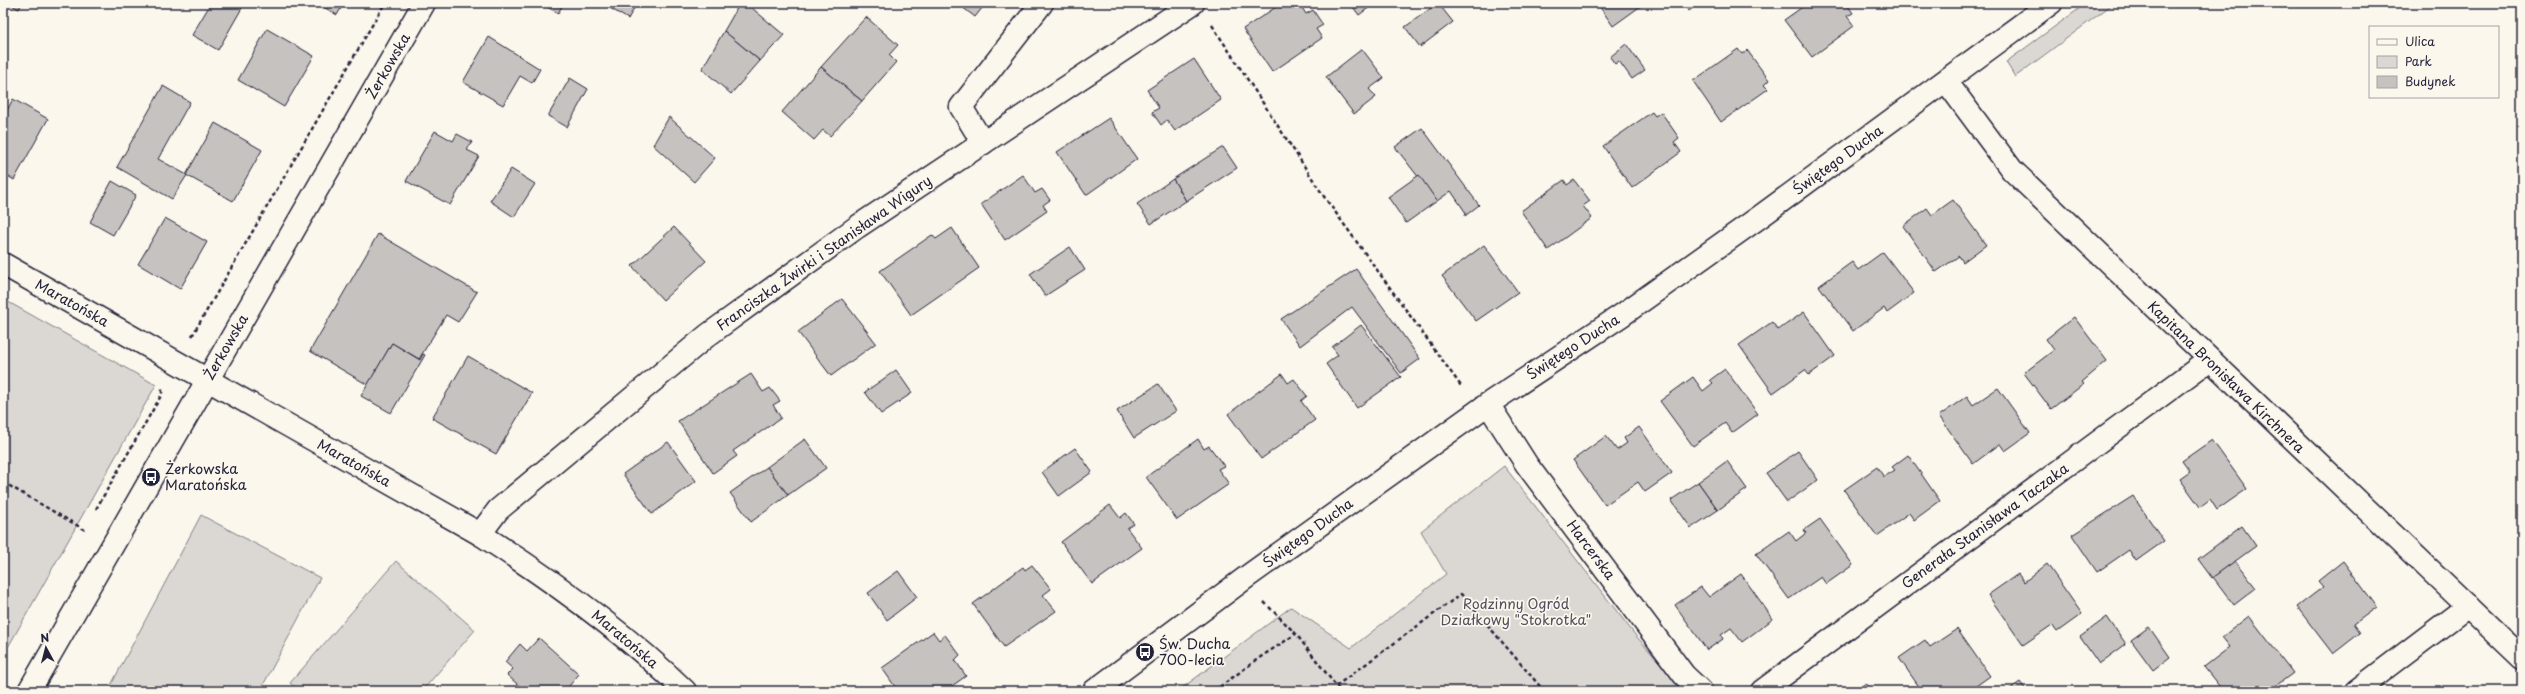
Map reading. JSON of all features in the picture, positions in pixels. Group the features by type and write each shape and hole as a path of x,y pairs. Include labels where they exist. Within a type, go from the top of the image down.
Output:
{"street":[{"name":"Żerkowska","path":"29,691 206,380 424,3"},
{"path":"983,143 961,107 1042,3"},
{"name":"Franciszka Żwirki i Stanisława Wigury","path":"480,534 498,510 708,335 857,226 1193,3"},
{"name":"Świętego Ducha","path":"1094,691 1248,576 1488,404 1622,315 1946,81 2051,3"},
{"name":"Kapitana Bronisława Kirchnera","path":"1946,81 2012,170 2522,658"},
{"name":"Maratońska","path":"3,264 480,534 536,570 599,616 685,691"},
{"name":"Generała Stanisława Taczaka","path":"1762,691 2209,360"},
{"name":"Harcerska","path":"1488,404 1527,465 1684,675 1701,691"},
{"path":"2356,691 2468,606"}],"path":[{"path":"96,510 162,394 162,386 158,380 180,338 186,339 192,336 385,3"},
{"path":"1210,22 1325,198 1461,387"},
{"path":"3,482 85,530"},
{"path":"81,537 88,524"},
{"path":"1248,576 1264,601 1296,634 1340,691"},
{"path":"1336,686 1461,594 1544,691"},
{"path":"1214,691 1262,656 1296,634"}],"green space":[{"path":"2087,3 2114,3 2015,77 2006,62"},
{"path":"3,299 156,385 3,656"},
{"name":"Rodzinny Ogród Działkowy \"Stokrotka\"","path":"1504,466 1636,636 1685,691 1178,691 1291,607 1351,648 1446,574 1421,531"},
{"path":"201,515 320,578 260,691 118,691 110,687"},
{"path":"396,561 475,630 422,691 299,691 290,683"}],"building":[{"path":"8,3 22,3 19,9"},
{"path":"211,3 234,3 242,8 218,50 192,35"},
{"path":"317,3 344,3 337,15"},
{"path":"540,3 564,3 558,13"},
{"path":"613,3 637,3 628,19 610,8"},
{"path":"740,3 746,3 784,35 760,61 724,31"},
{"path":"957,3 986,3 975,17"},
{"path":"1282,3 1299,3 1306,14 1313,10 1323,25 1316,29 1322,38 1272,72 1243,29"},
{"path":"1350,3 1375,3 1359,15"},
{"path":"1438,3 1453,22 1420,47 1405,27"},
{"path":"1597,3 1645,3 1613,26"},
{"path":"1683,3 1699,3 1689,11"},
{"path":"1808,3 1846,3 1853,13 1847,16 1854,26 1812,57 1784,20"},
{"path":"866,17 898,45 889,55 896,62 862,101 821,67"},
{"path":"267,29 314,56 284,107 238,80"},
{"path":"724,31 760,61 731,94 702,69"},
{"path":"489,37 540,69 532,83 520,76 503,105 463,82"},
{"path":"1626,44 1645,70 1632,79 1619,61 1615,64 1610,57"},
{"path":"1362,49 1384,78 1369,89 1376,97 1354,114 1326,77"},
{"path":"1738,49 1742,54 1747,50 1769,80 1764,85 1768,89 1721,122 1693,81"},
{"path":"1194,59 1221,100 1175,131 1167,120 1161,125 1152,112 1159,108 1147,90"},
{"path":"821,67 862,101 830,136 823,130 814,140 782,112"},
{"path":"570,78 588,89 567,127 548,116"},
{"path":"163,86 190,102 158,159 187,175 172,199 117,167"},
{"path":"13,99 48,119 14,180 3,173 3,118"},
{"path":"1652,112 1655,116 1661,112 1679,138 1674,142 1681,152 1632,188 1603,146"},
{"path":"669,117 715,158 694,182 653,145"},
{"path":"1109,118 1137,159 1086,195 1057,152"},
{"path":"215,123 262,150 233,201 186,175"},
{"path":"1422,128 1479,205 1465,216 1466,213 1451,191 1437,201 1395,147"},
{"path":"435,131 453,141 457,134 472,142 467,150 479,156 450,205 406,181"},
{"path":"1223,147 1237,168 1186,201 1173,179"},
{"path":"511,169 535,184 514,217 490,201"},
{"path":"1023,175 1035,193 1042,189 1050,200 1043,205 1047,211 1005,240 981,204"},
{"path":"1419,175 1437,201 1406,223 1388,197"},
{"path":"1173,179 1186,201 1151,224 1137,204"},
{"path":"1564,180 1567,185 1574,180 1590,201 1583,206 1592,218 1548,250 1521,211"},
{"path":"112,181 136,195 113,235 90,222"},
{"path":"1953,200 1986,245 1963,262 1959,256 1936,272 1903,226 1927,208 1932,215"},
{"path":"165,218 207,242 180,289 138,264"},
{"path":"674,227 706,261 663,300 632,266"},
{"path":"952,228 979,268 911,315 880,271 932,235 936,239"},
{"path":"378,234 477,292 458,322 446,315 419,359 392,343 368,385 310,351"},
{"path":"1484,245 1518,292 1476,321 1442,276"},
{"path":"1070,247 1085,270 1045,296 1030,274"},
{"path":"1883,252 1914,293 1887,313 1884,308 1853,331 1819,286 1852,262 1858,270"},
{"path":"1356,269 1420,359 1401,373 1352,307 1300,346 1281,319"},
{"path":"842,299 876,343 831,376 798,332"},
{"path":"1804,312 1835,356 1809,375 1805,370 1773,393 1739,345 1772,322 1778,330"},
{"path":"2074,317 2107,361 2082,382 2084,384 2051,409 2024,373 2054,350 2046,339"},
{"path":"1361,325 1401,377 1357,408 1326,364 1338,355 1332,347"},
{"path":"392,343 420,360 423,354 425,355 391,413 361,396"},
{"path":"468,356 532,393 496,454 432,418"},
{"path":"1725,369 1758,414 1732,433 1725,423 1693,446 1660,401 1693,377 1703,391 1713,383 1710,380"},
{"path":"896,370 912,393 881,414 865,392"},
{"path":"751,374 763,392 770,388 780,401 773,405 781,418 733,451 737,456 713,473 678,421"},
{"path":"1282,374 1288,383 1294,379 1307,396 1301,401 1315,420 1261,459 1228,414"},
{"path":"1158,384 1176,411 1134,438 1117,411"},
{"path":"1998,388 2030,433 2005,451 2000,444 1973,464 1939,416 1967,396 1973,405"},
{"path":"1639,427 1672,473 1645,492 1638,482 1605,505 1573,460 1606,436 1617,450 1627,443 1624,438"},
{"path":"805,439 826,468 788,495 767,467"},
{"path":"1198,439 1204,449 1209,446 1224,466 1218,469 1229,484 1177,520 1146,477"},
{"path":"2212,440 2247,489 2217,510 2210,499 2200,507 2180,479 2190,472 2182,461"},
{"path":"668,442 696,481 652,514 623,474"},
{"path":"1075,448 1092,472 1059,496 1042,472"},
{"path":"1798,451 1818,480 1787,502 1766,473"},
{"path":"1908,455 1940,501 1914,520 1909,513 1877,536 1844,490 1877,467 1884,477 1895,470 1892,467"},
{"path":"1727,461 1747,489 1718,510 1698,482"},
{"path":"767,467 788,495 751,522 730,493"},
{"path":"1698,482 1718,510 1691,528 1671,500"},
{"path":"2133,496 2164,541 2136,561 2129,550 2097,572 2072,535"},
{"path":"1110,505 1120,518 1126,513 1134,524 1127,528 1142,548 1092,584 1061,542"},
{"path":"1820,519 1853,565 1826,584 1821,577 1789,599 1756,554 1789,531 1796,541 1806,533 1804,530"},
{"path":"2242,526 2256,546 2212,578 2198,559"},
{"path":"2235,561 2256,588 2234,605 2213,577"},
{"path":"2343,561 2377,607 2354,624 2360,633 2333,654 2297,607 2323,587 2318,581"},
{"path":"2047,564 2082,614 2057,632 2052,625 2023,645 1988,595 2018,574 2024,582"},
{"path":"1032,565 1051,589 1043,595 1056,611 1004,647 973,604 1023,567 1025,570"},
{"path":"898,571 917,597 887,620 868,593"},
{"path":"1741,574 1773,619 1742,642 1731,628 1721,635 1723,639 1707,650 1675,605 1701,587 1709,597"},
{"path":"2249,616 2293,673 2273,688 2271,685 2264,691 2223,691 2204,667 2230,647 2222,637"},
{"path":"2107,617 2126,644 2099,664 2080,637"},
{"path":"2149,627 2170,657 2153,670 2131,640"},
{"path":"1957,629 1990,676 1969,691 1958,691 1955,687 1950,691 1922,691 1899,658 1925,640 1930,647"},
{"path":"933,632 939,640 945,635 960,655 955,660 966,676 945,691 898,691 882,668"},
{"path":"539,638 579,674 565,691 525,691 507,675 513,669 505,662 520,644 527,651"},
{"path":"2020,682 2027,691 2007,691"},
{"path":"1866,683 1872,691 1855,691"}],"place":[{"name":"Żerkowska Maratońska","path":"151,477"},
{"name":"Św. Ducha 700-lecia","path":"1145,652"}]}
